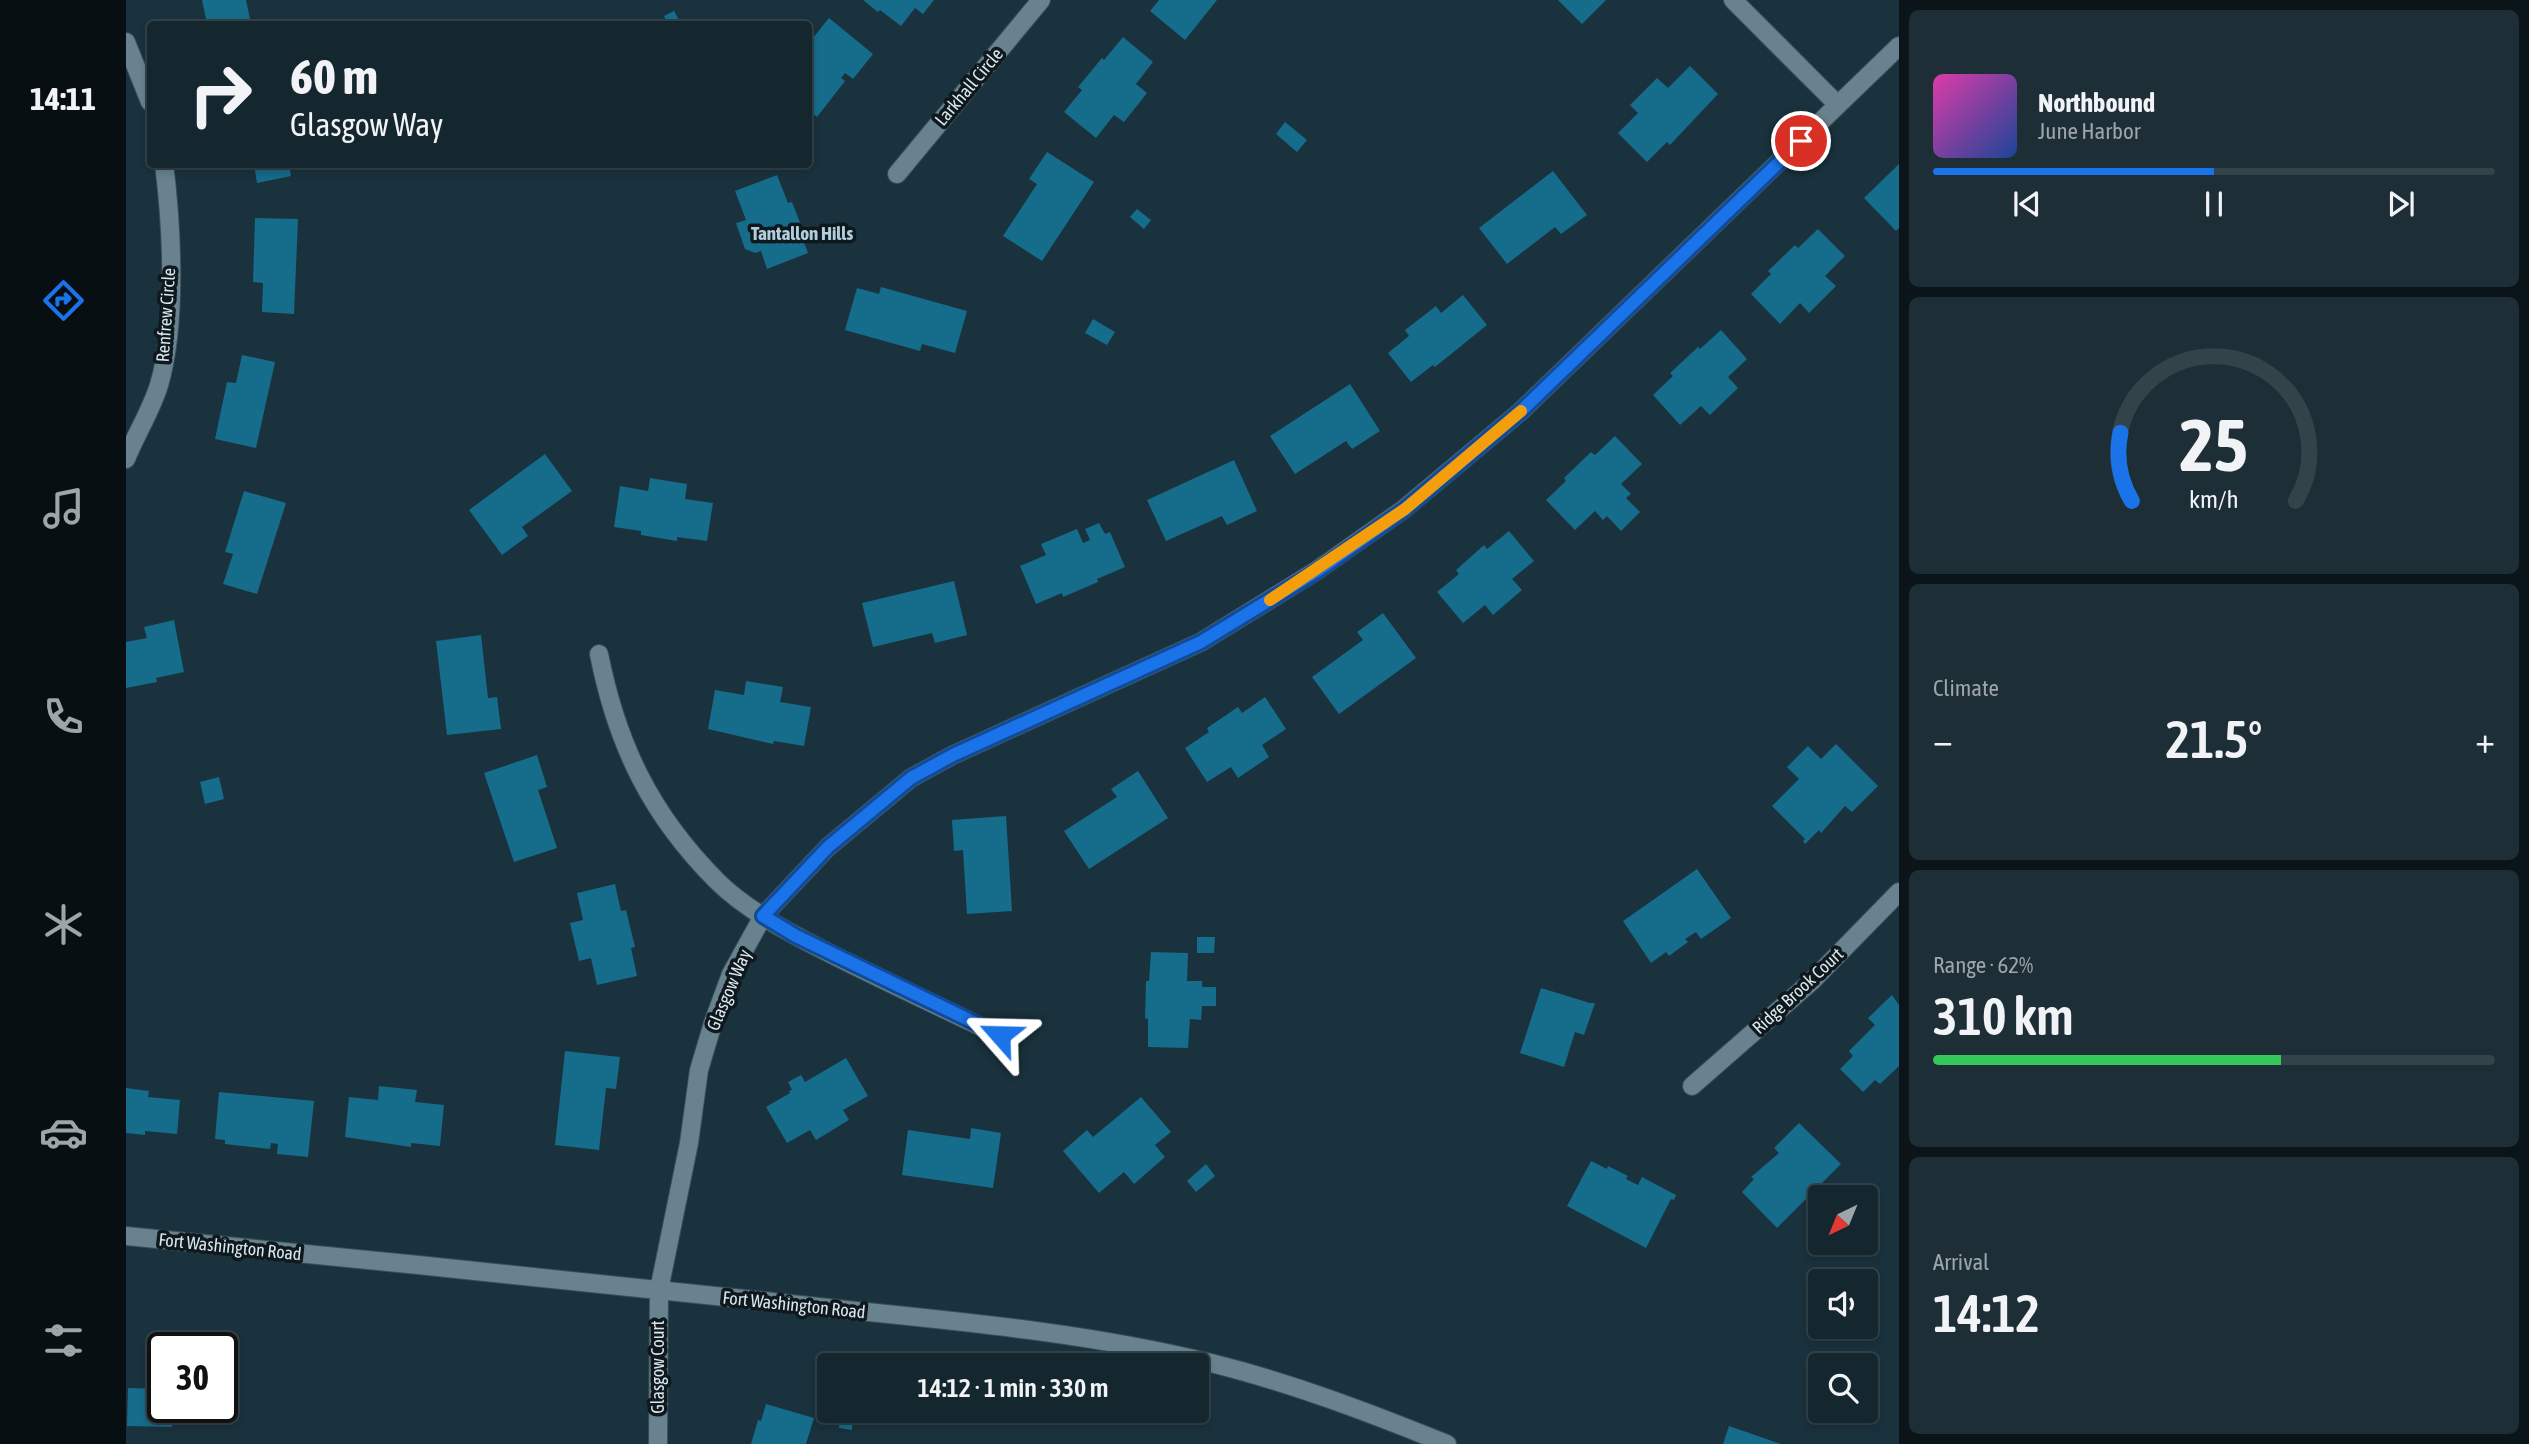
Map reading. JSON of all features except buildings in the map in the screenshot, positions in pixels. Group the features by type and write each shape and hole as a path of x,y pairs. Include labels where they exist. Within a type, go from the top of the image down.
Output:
{"street":[{"name":"Larkhall Circle","path":"897,174 1041,0"},
{"path":"1733,0 1838,105"},
{"path":"126,42 147,89"},
{"name":"Glasgow Way","path":"659,1290 690,1143 699,1070 731,975 763,916 828,847 911,778 953,755 1201,642 1317,571 1405,509 1520,412 1899,46"},
{"name":"Renfrew Circle","path":"126,459 158,387 167,334 170,212 164,168"},
{"path":"599,654 607,699 635,771 654,804 718,882 763,916 796,936 1000,1035"},
{"name":"Ridge Brook Court","path":"1692,1086 1812,981 1899,892"},
{"name":"Fort Washington Road","path":"126,1236 659,1290 1037,1332 1123,1345 1212,1363 1307,1392 1447,1444"},
{"name":"Glasgow Court","path":"658,1444 659,1290"}],"slow traffic":[{"path":"1270,600 1317,571 1405,509 1521,411"}],"district":[{"name":"Tantallon Hills","path":"802,233"}],"route":[{"path":"1000,1035 849,963 763,916 828,847 911,778 953,755 1201,642 1317,571 1405,509 1520,412 1801,141"}]}
